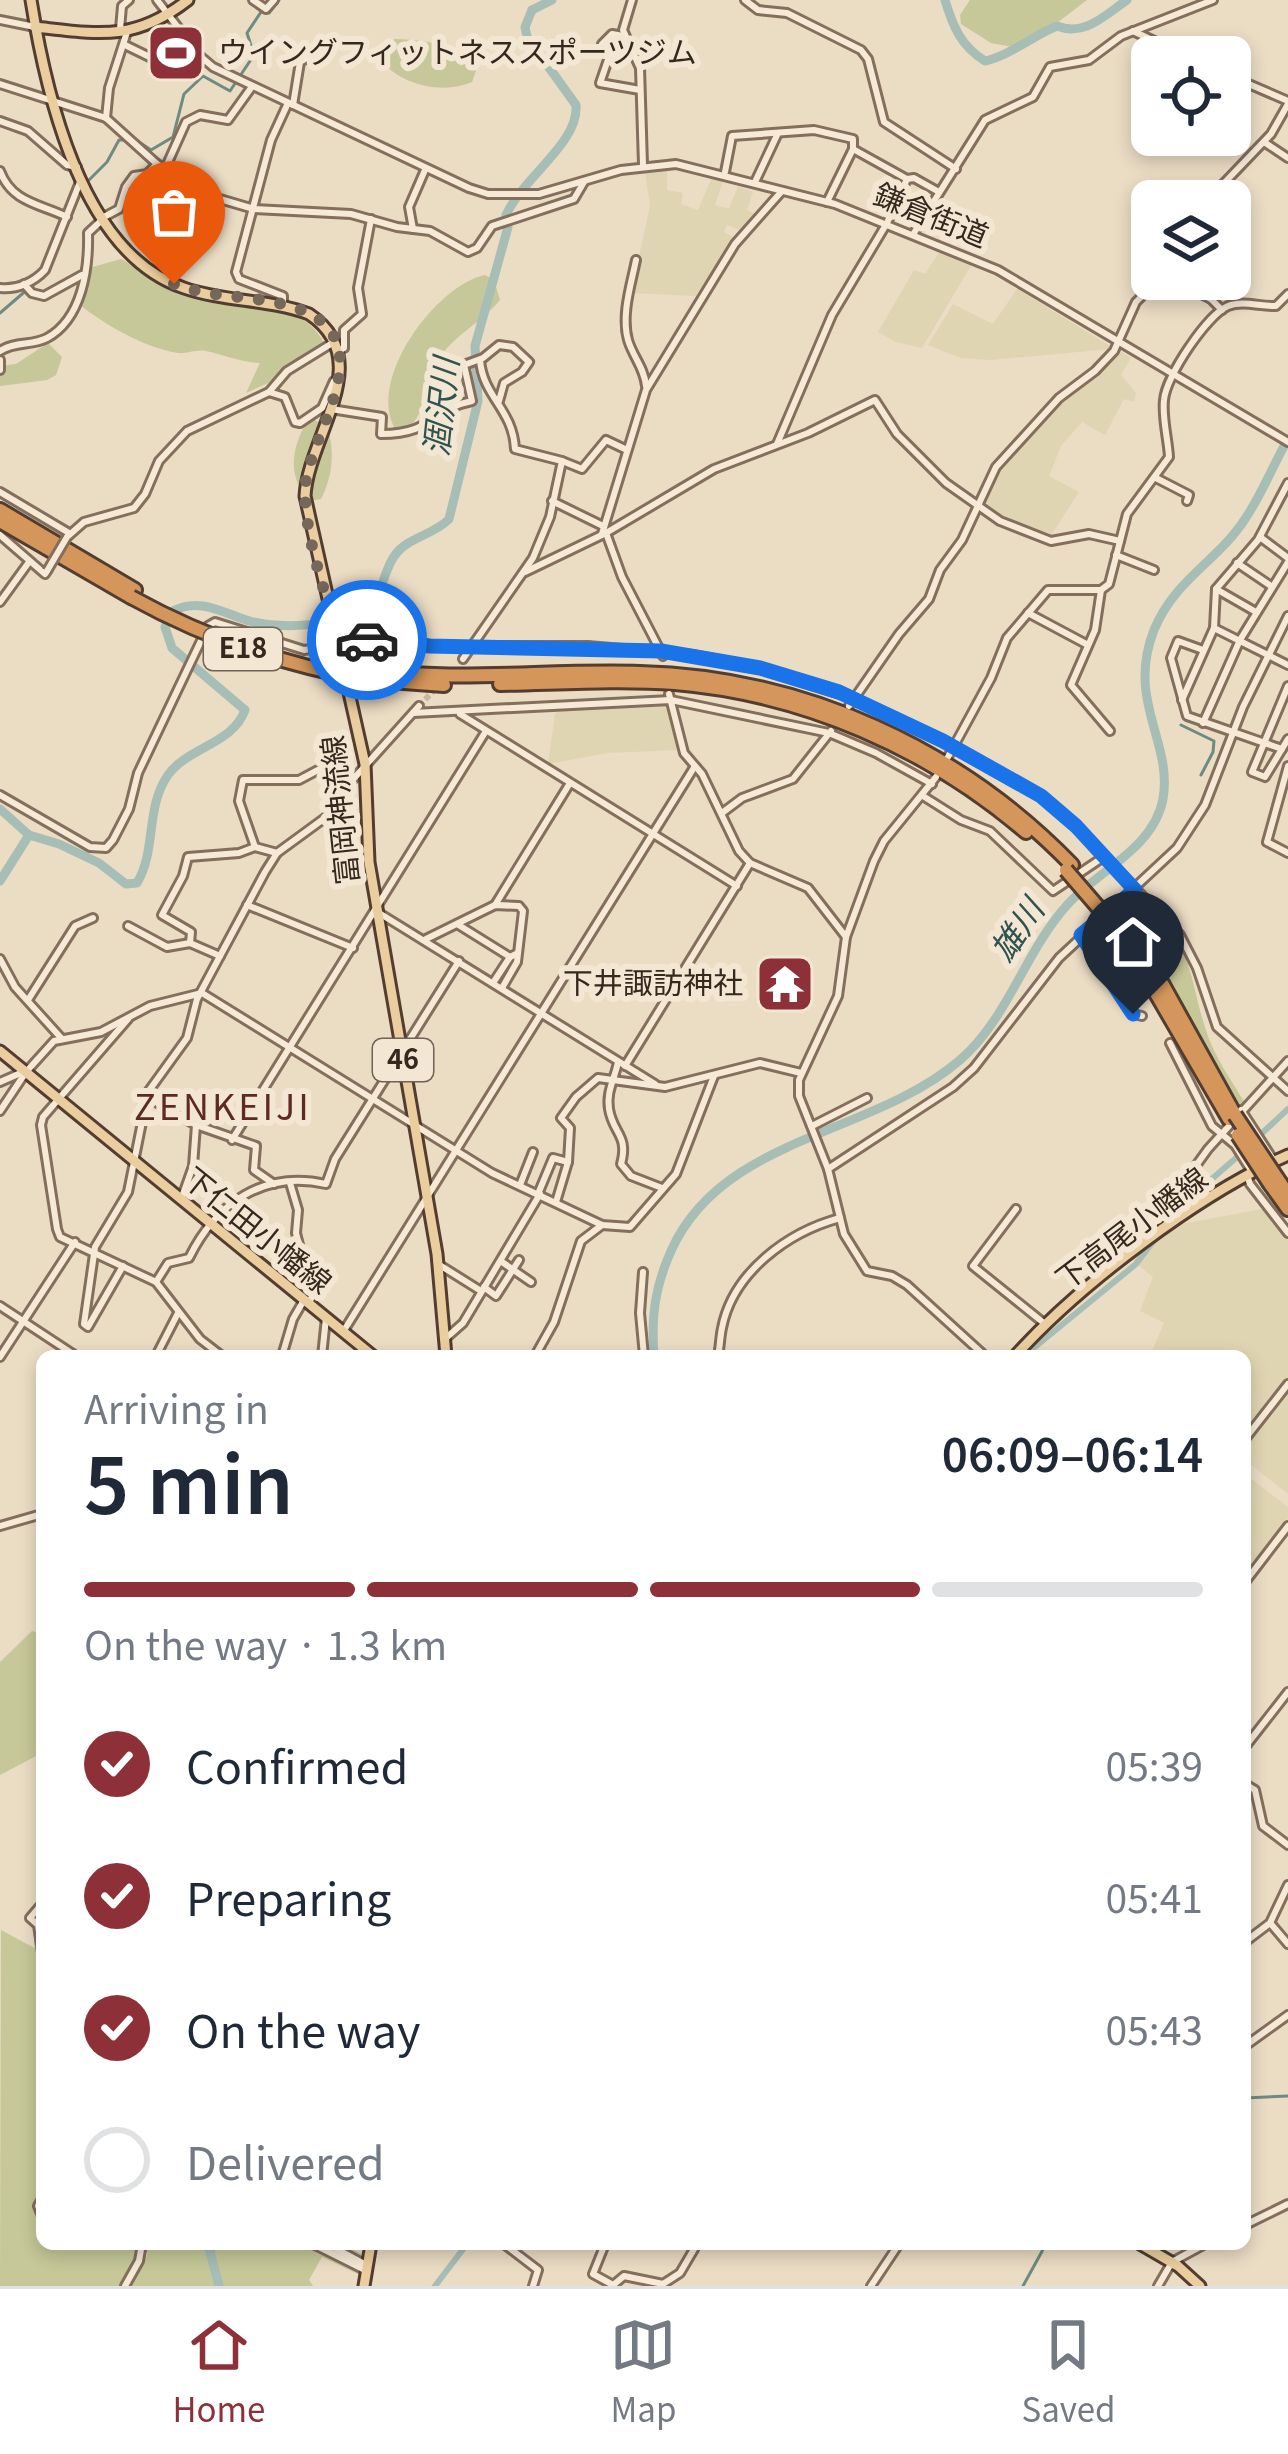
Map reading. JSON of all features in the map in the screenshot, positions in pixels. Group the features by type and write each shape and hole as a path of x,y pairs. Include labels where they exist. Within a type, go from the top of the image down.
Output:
{"highway":[{"name":"E18","path":"0,510 133,593"},
{"name":"E18","path":"0,521 202,633 248,650 364,675 645,673 700,677 778,693 852,717 940,760 1011,808 1069,867 1157,973 1232,1119 1288,1209"},
{"name":"E18","path":"1273,1181 1288,1194"}],"main road":[{"path":"31,0 51,99 79,172 103,219 134,258 174,284 283,306 318,320 336,346"},
{"path":"35,27 124,37 188,0"},
{"name":"富岡神流線","path":"336,346 340,380 313,452 305,496 365,764 368,849 428,1197 446,1350"},
{"name":"下仁田小幡線","path":"0,1051 366,1350"},
{"name":"下高尾小幡線","path":"1021,1350 1127,1257 1249,1173 1283,1159"},
{"path":"364,2286 370,2250"},
{"path":"1151,2250 1200,2286"}],"street":[{"path":"106,118 124,37 121,10 113,0"},
{"path":"121,10 129,0"},
{"path":"157,0 204,60 251,88 426,169 409,207 413,229"},
{"path":"253,0 266,9 274,0"},
{"path":"632,0 625,37 638,58 643,165"},
{"path":"745,0 758,10 805,21 861,50 868,59 884,122 956,169"},
{"path":"914,233 985,120 1033,97 1050,67 1089,60 1133,31 1213,0"},
{"path":"0,20 35,27"},
{"path":"1133,31 1144,36"},
{"path":"625,37 613,34 602,44 611,51 600,83 640,90"},
{"path":"124,37 182,70 195,69 204,60"},
{"path":"283,306 283,296 239,279 236,272 271,140 291,104 300,62 329,45"},
{"path":"0,84 106,118 161,166 206,194 254,209 336,213 430,231 469,252 492,226 574,199 584,182"},
{"path":"1228,180 1264,142 1288,102 1251,85"},
{"path":"0,350 47,338 65,323 75,310 88,233 119,209 125,187 134,176 161,166 186,122 200,115 228,119 251,88"},
{"path":"0,121 28,131 79,172 45,270 36,280 0,288"},
{"path":"725,173 732,136 814,130 853,139 827,202"},
{"path":"755,182 778,134"},
{"path":"1264,142 1288,158"},
{"path":"853,148 940,193"},
{"name":"鎌倉街道","path":"426,169 488,194 538,194 643,165 676,164 827,202 998,270 1288,442"},
{"path":"0,172 8,187 26,202 67,217"},
{"path":"160,209 176,176"},
{"path":"777,444 832,315 887,223 907,179"},
{"path":"662,654 604,531 646,390 735,244 783,190"},
{"path":"191,231 206,194"},
{"path":"0,535 45,574 68,535 97,517 129,512 145,494 159,460 187,431 269,392 287,371 336,346 344,348 344,330 362,314 358,288 370,219"},
{"path":"636,260 625,324 644,369 646,390"},
{"path":"24,284 32,293 44,296 83,273"},
{"path":"948,757 992,678 998,652 1048,590 1101,590 1109,584 1127,514 1169,457 1164,400 1173,372 1222,310 1241,303 1276,306 1288,294"},
{"path":"852,702 929,599 940,570 962,540 1006,453 1114,351 1138,300"},
{"path":"1212,300 1222,310"},
{"path":"331,409 382,417 381,434 409,434 435,422 449,406 472,401 464,365 499,345 513,346 529,362 504,383 499,401"},
{"path":"0,360 0,370"},
{"path":"480,360 487,390 499,401 514,430 515,449 582,469 606,440 627,450"},
{"path":"269,392 285,397 295,422 300,423 322,408 334,380 340,380"},
{"path":"525,572 714,469 875,400 897,434 946,483 1017,530 1051,541 1089,534 1120,541"},
{"path":"463,659 525,572 550,517 562,461"},
{"path":"1156,478 1189,496 1187,501"},
{"path":"1182,700 1214,628 1216,589 1260,537 1288,483"},
{"path":"0,492 68,535"},
{"path":"552,501 604,531"},
{"path":"1203,723 1240,640 1288,560 1260,537"},
{"path":"1116,555 1154,570"},
{"path":"0,602 29,562"},
{"path":"1237,563 1271,586"},
{"path":"1216,589 1256,612"},
{"path":"1101,590 1098,618 1071,685 1110,731"},
{"path":"1028,613 1088,645"},
{"path":"828,1169 974,1069 1081,935 1177,848 1207,801 1267,654 1288,616"},
{"path":"0,796 90,847 106,848 129,808 138,773 208,626 219,623 304,650 373,640 662,654 760,668 954,747 1041,796 1180,935 1217,1027 1288,1091"},
{"path":"1214,628 1288,665"},
{"path":"1203,650 1178,641 1171,658 1187,716 1282,749"},
{"path":"1288,686 1252,770 1264,777 1288,739"},
{"path":"670,697 684,753 722,813 733,841 750,863 808,889 846,937"},
{"path":"123,1267 88,1327 84,1324 94,1250 128,1192 146,1097 187,1038 220,956 278,853 333,812 348,785 416,709 457,712 670,697 830,732 934,780 884,841 846,937 838,996 801,1073 799,1096 828,1169 844,1234 867,1271 907,1285 978,1350"},
{"path":"457,712 736,886"},
{"path":"232,1140 486,731"},
{"path":"722,813 742,798 793,779 830,732"},
{"path":"255,847 239,801 243,780 299,780 333,762 348,785"},
{"path":"343,1332 695,766"},
{"path":"1288,766 1268,842 1288,853"},
{"path":"495,905 570,783"},
{"path":"923,796 989,831 1053,891 1104,859"},
{"path":"1278,799 1288,803"},
{"path":"190,943 191,932 162,915 184,876 188,857 255,847 278,853"},
{"path":"663,1188 625,1172 621,1164 626,1147 608,1108 612,1082 750,863"},
{"path":"248,905 352,948"},
{"path":"425,940 495,905 519,906 523,911 514,955 498,985"},
{"path":"378,909 658,1086"},
{"path":"28,1000 75,926 93,918"},
{"path":"457,924 514,955"},
{"path":"128,926 167,947 190,943 220,956"},
{"path":"1081,935 1133,1014 1142,1016"},
{"path":"0,959 15,987 62,1040"},
{"path":"156,1282 168,1263 189,1258 209,1222 243,1195 305,1179 326,1184 335,1159 459,962"},
{"path":"0,1111 48,1046 101,1032 150,1006 202,993 456,1151 602,1225 630,1227 676,1174 715,1076"},
{"path":"130,1016 40,1125 57,1229 60,1237 156,1282 200,1340 214,1350"},
{"path":"1170,1042 1209,1120 1232,1119 1283,1159"},
{"path":"1127,1257 1232,1119 1288,1061"},
{"path":"556,1202 568,1162 570,1128 561,1118 598,1078 658,1086 715,1076 747,1063 801,1073"},
{"path":"0,1082 26,1072"},
{"path":"146,1097 196,1125 256,1146 254,1170 274,1184"},
{"path":"812,1127 866,1098"},
{"path":"1232,1119 1249,1173 1288,1233"},
{"path":"181,1199 193,1166 196,1125"},
{"path":"520,1185 532,1153"},
{"path":"446,1338 456,1333 502,1262 553,1158 568,1162"},
{"path":"284,1350 293,1319 312,1296 296,1233 298,1210 290,1183"},
{"path":"1016,1209 973,1266 1046,1324"},
{"path":"719,1350 721,1329 741,1283 795,1236 840,1218"},
{"path":"538,1350 563,1302 581,1241 602,1225"},
{"path":"0,1358 75,1242"},
{"path":"438,1264 496,1296 519,1259"},
{"path":"502,1262 531,1282"},
{"path":"643,1350 640,1313 644,1272"},
{"path":"0,1306 67,1350"},
{"path":"158,1350 178,1313"},
{"path":"323,1350 326,1318"},
{"path":"1251,1431 1288,1384"},
{"path":"0,1526 36,1516"},
{"path":"1251,1574 1288,1526"},
{"path":"1251,1740 1288,1692"},
{"path":"1251,1788 1263,1826 1288,1845"},
{"path":"1251,1937 1270,1923 1288,1885"},
{"path":"1270,1923 1288,1944"},
{"path":"1251,2041 1288,2015"},
{"path":"1251,2222 1288,2204"},
{"path":"125,2286 141,2250"},
{"path":"327,2250 367,2268"},
{"path":"337,2250 367,2268"},
{"path":"512,2250 538,2270 532,2286"},
{"path":"603,2250 593,2274 612,2285 627,2276 663,2284 680,2273 693,2250"},
{"path":"871,2286 895,2250"},
{"path":"1158,2286 1172,2262 1193,2250"}],"shaded area":[{"path":"645,171 667,171 667,190 683,193 681,204 698,210 712,177 723,181 715,205 729,209 738,186 753,192 747,210 756,215 742,231 727,225 724,232 735,238 695,296 631,293 650,206"},
{"path":"940,251 972,264 922,348 878,332 914,270 925,274"},
{"path":"1017,289 1110,349 991,360 961,358 928,345 953,304 993,324"},
{"path":"1120,351 1131,358 1121,375 1136,393 1134,402 1124,399 1105,435 1082,422 1061,446 1049,476 1079,492 1050,537 1025,531 983,503 998,466 1061,400"},
{"path":"667,706 678,750 608,753 548,764 559,711"},
{"path":"1267,1208 1288,1234 1288,1388 1251,1435 1251,1350 1153,1350 1164,1323 1140,1311 1153,1277 1128,1257 1171,1226"},
{"path":"1288,1391 1288,1494 1251,1465 1251,1439"},
{"path":"1251,1479 1288,1507 1288,1518 1251,1567"}],"green space":[{"path":"970,0 1087,0 1023,49 991,43 961,24 960,15"},
{"path":"395,39 429,42 461,54 476,71 472,82 435,87 399,76 381,60 385,45"},
{"path":"121,259 196,293 288,312 314,329 324,343 246,393 260,363 151,346 77,303 78,280 89,268"},
{"path":"485,275 494,280 500,300 442,354 418,415 405,431 396,430 389,410 390,387 410,338 446,297"},
{"path":"48,343 62,357 56,375 0,386 0,366 16,364"},
{"path":"310,418 327,426 332,454 321,499 310,501 297,482 294,461"},
{"path":"1138,901 1157,914 1181,947 1212,1046 1245,1103 1238,1108 1168,980 1119,910"},
{"path":"36,1632 36,1756 0,1775 0,1662"},
{"path":"1,1930 36,1949 36,2250 139,2250 123,2286 0,2286"},
{"path":"147,2250 354,2250 364,2255 362,2276 322,2257 309,2280 313,2286 129,2286"}],"waterway":[{"path":"88,181 107,162 119,140 136,140 151,150 173,137 184,94 203,76 230,91 254,55 247,33 261,12 269,13 279,0"},
{"path":"532,10 552,0"},
{"path":"945,0 959,35 985,61 1057,26 1086,27 1127,0"},
{"name":"涸沢川","path":"0,809 29,835 99,863 126,884 137,883 147,856 156,801 168,775 231,731 245,710 172,648 165,627 173,611 203,606 280,625 324,623 351,615 375,599 400,549 449,519 478,401 475,346 508,227 506,215 575,119 576,105 527,37 525,27 532,10"},
{"path":"49,268 82,189"},
{"path":"0,313 44,275"},
{"name":"雄川","path":"654,1350 661,1277 694,1213 725,1183 762,1160 885,1106 960,1060 991,1025 1068,904 1149,831 1163,799 1164,778 1145,678 1154,630 1173,597 1245,519 1288,439"},
{"path":"1181,725 1214,741 1201,775"},
{"path":"0,881 29,835"},
{"path":"1258,1137 1288,1109"},
{"path":"1166,1223 1244,1151"},
{"path":"1031,1350 1136,1264 1155,1239"},
{"path":"1251,2098 1288,2096"},
{"name":"雄川","path":"210,2250 219,2286"},
{"path":"435,2286 462,2250"},
{"path":"1023,2286 1043,2250"}],"tunnel":[{"path":"419,706 436,688"}],"way so far":[{"path":"174,284 292,308 318,320 331,335 338,350 340,380 308,468 305,496 340,647 367,640"}],"place":[{"name":"ウイングフィットネススポーツジム","path":"176,53"},
{"name":"下井諏訪神社","path":"785,984"}],"district":[{"name":"ZENKEIJI","path":"223,1107"}],"route":[{"path":"367,640 430,646 588,646 693,655 795,678 894,717 1041,796 1135,890 1081,935 1133,1014"}]}
